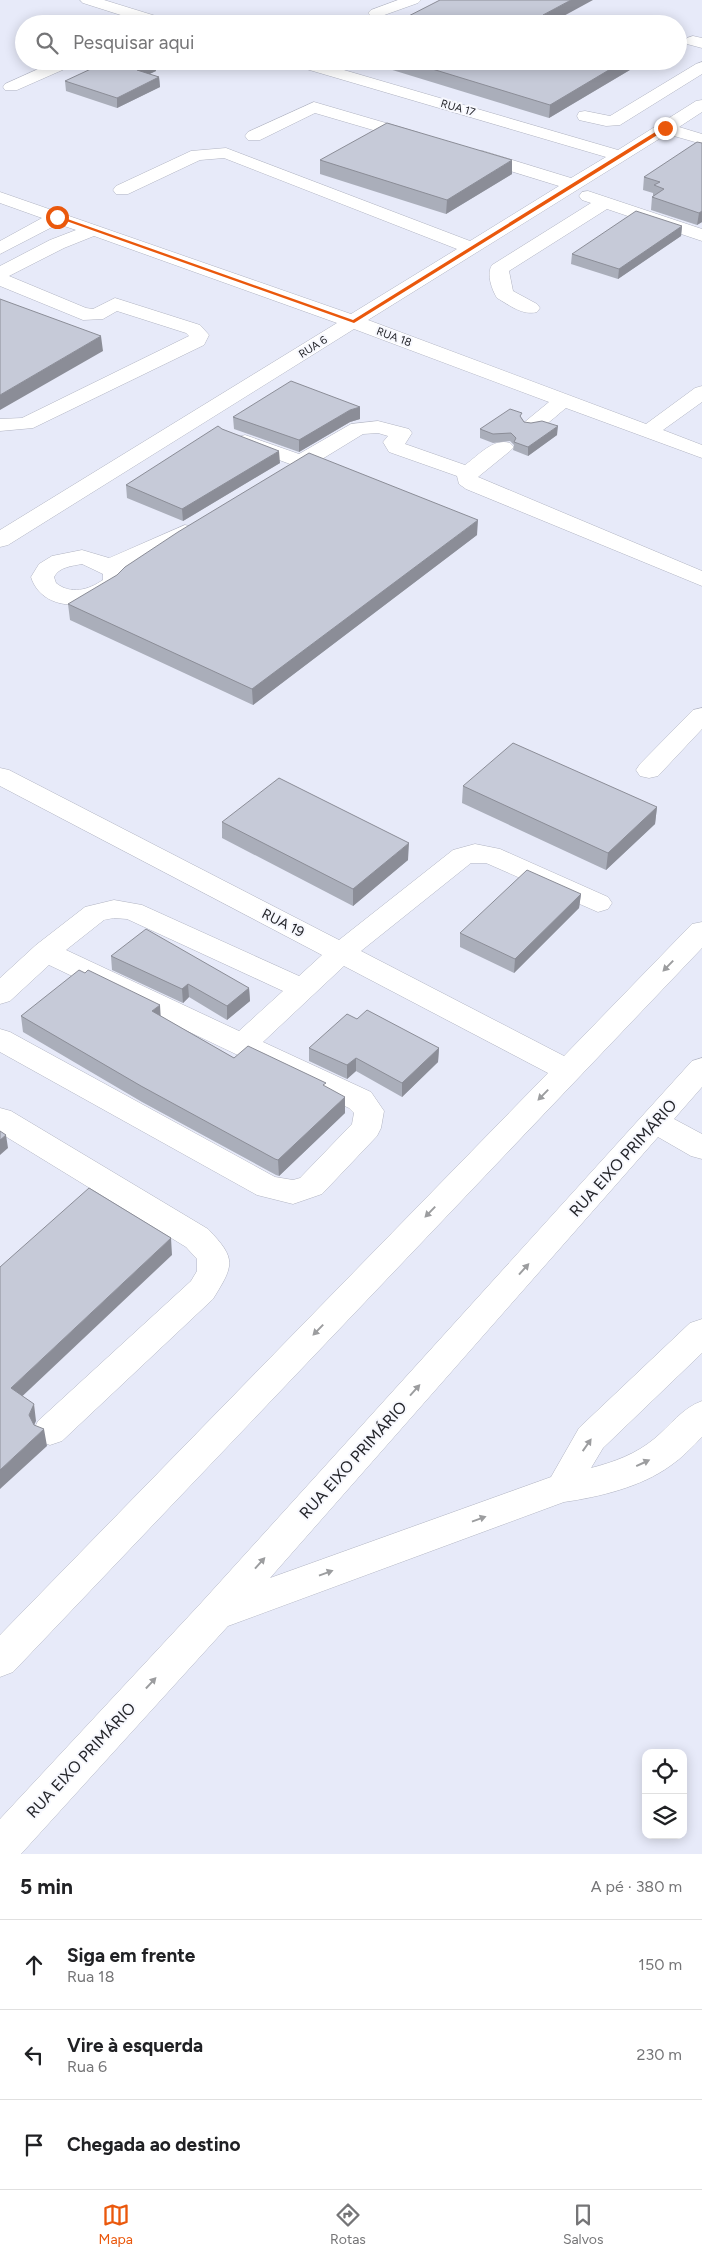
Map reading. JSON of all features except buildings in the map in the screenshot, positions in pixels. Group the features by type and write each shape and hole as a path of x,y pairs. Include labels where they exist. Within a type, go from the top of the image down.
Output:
{"street":[{"path":"88,0 134,15"},
{"path":"376,13 412,0"},
{"path":"687,58 702,62"},
{"path":"585,116 614,121 702,67"},
{"path":"11,87 50,70"},
{"name":"RUA 17","path":"326,70 621,156"},
{"path":"347,118 367,115 411,95"},
{"name":"RUA 6","path":"0,540 702,105"},
{"path":"254,136 314,107 432,142"},
{"path":"665,128 702,139"},
{"path":"461,151 570,187 605,202 702,235"},
{"path":"122,190 197,154 226,153 472,248"},
{"name":"RUA 18","path":"1,197 354,322 702,452"},
{"path":"530,308 504,294 500,281 500,269 605,202"},
{"path":"0,248 57,217"},
{"path":"0,273 57,244 93,230"},
{"path":"0,279 83,314 96,315 115,304 193,329 199,335 197,342 26,424 0,425"},
{"path":"648,432 702,392"},
{"path":"531,425 564,400"},
{"path":"276,477 358,428 378,427 402,433 394,442 396,448 468,473"},
{"path":"230,436 301,462"},
{"path":"503,446 468,473 467,479 474,484 702,579"},
{"path":"109,566 168,542 202,522"},
{"path":"649,770 702,715"},
{"name":"RUA 19","path":"0,776 567,1070"},
{"path":"242,1045 301,988 341,953 462,856 475,853 490,855 598,903"},
{"path":"0,994 46,952 96,913 114,909 132,911 301,988"},
{"path":"0,1660 702,931"},
{"path":"0,1039 268,1187 293,1192 311,1186 366,1128 369,1111 360,1100 46,952"},
{"name":"RUA EIXO PRIMÁRIO","path":"0,1848 214,1615 702,1068"},
{"path":"0,1119 197,1238 213,1254 213,1272 202,1290 50,1431"},
{"path":"655,1122 702,1148"},
{"path":"563,1487 581,1453 592,1438 702,1332"},
{"path":"214,1615 563,1487 578,1486 617,1475 658,1456 702,1415"}],"route":[{"path":"57,217 354,322 665,128"}]}
